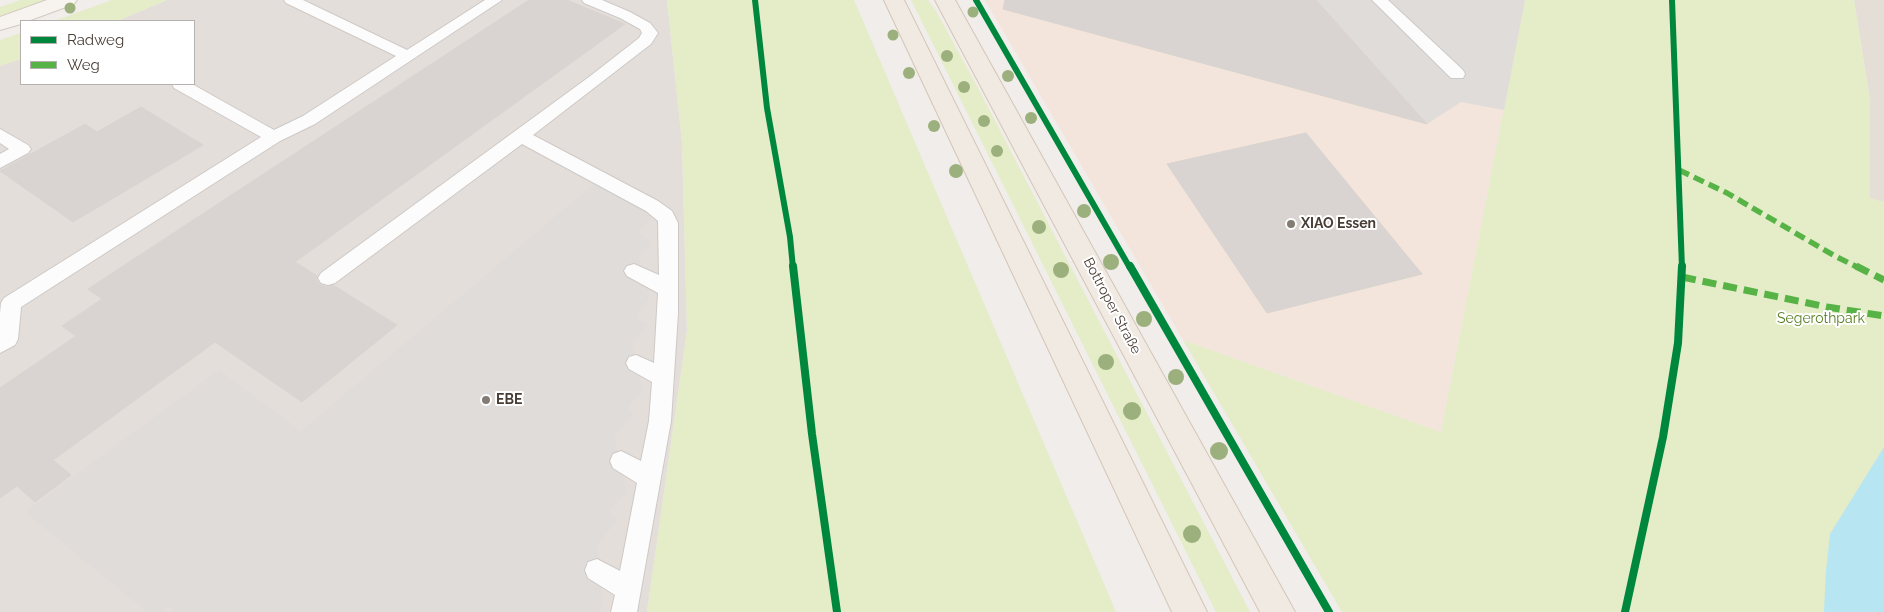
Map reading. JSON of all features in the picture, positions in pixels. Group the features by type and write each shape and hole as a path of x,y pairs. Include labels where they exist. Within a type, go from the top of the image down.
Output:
{"main road":[{"path":"0,24 67,0"},
{"path":"894,0 1190,612"},
{"name":"Bottroper Straße","path":"945,0 1278,612"}],"lane":[{"path":"290,0 408,56"},
{"path":"0,344 8,339 6,299 274,137 309,120 495,0"},
{"path":"328,278 521,136 645,41 650,33 645,26 625,15 589,0"},
{"path":"1379,0 1457,74"},
{"path":"182,85 274,137"},
{"path":"0,135 22,150 0,162"},
{"path":"521,136 652,206 665,216 669,223 664,378 660,421 626,601"},
{"path":"634,271 668,289"},
{"path":"636,363 664,378"},
{"path":"621,461 649,478"},
{"path":"597,570 626,601"}],"shaded area":[{"name":"EBE","path":"167,0 667,0 682,142 687,331 647,612 0,612 0,66 20,59 20,85 195,85 195,20 119,20"},
{"path":"985,0 1525,0 1441,432 1183,340"},
{"path":"1316,0 1525,0 1504,110 1461,102 1427,124"},
{"path":"1854,0 1884,0 1884,202 1870,199 1870,100"},
{"name":"EBE","path":"594,184 655,215 636,232 652,242 639,256 650,296 636,318 649,324 632,343 642,390 627,409 634,414 614,436 626,492 609,512 618,519 597,545 603,607 599,612 176,612 169,606 161,612 147,612 25,512 219,370 301,431"}],"green space":[{"path":"21,0 47,0 0,16 0,7"},
{"path":"112,0 167,0 119,20 57,20"},
{"path":"667,0 854,0 1116,612 647,612 687,331 682,142"},
{"path":"911,0 928,0 936,11 978,88 1250,612 1216,612"},
{"name":"Segerothpark","path":"1525,0 1854,0 1870,100 1870,198 1884,202 1884,612 1342,612 1183,340 1441,432"},
{"path":"20,33 20,59 0,66 0,40"}],"water":[{"path":"1884,447 1884,612 1824,612 1830,534"}],"building":[{"path":"529,0 567,0 625,24 295,262 317,276 316,279 320,285 327,287 333,285 397,325 302,402 215,342 53,460 71,475 35,502 17,486 0,498 0,388 76,336 62,326 102,299 88,289"},
{"path":"1005,0 1316,0 1427,124 1003,9"},
{"path":"141,107 203,145 73,222 0,171 85,124 97,132"},
{"name":"XIAO Essen","path":"1306,133 1422,274 1267,313 1167,164"}],"marked path":[{"path":"1679,170 1727,193 1833,255 1884,280"},
{"path":"1682,277 1827,307 1884,316"}],"cycle path":[{"path":"755,0 767,108 790,237 812,434 837,612"},
{"path":"976,0 1329,612"},
{"path":"1625,612 1663,437 1678,343 1682,277 1672,0"}],"place":[{"name":"XIAO Essen","path":"1291,224"},
{"name":"EBE","path":"486,400"}]}
